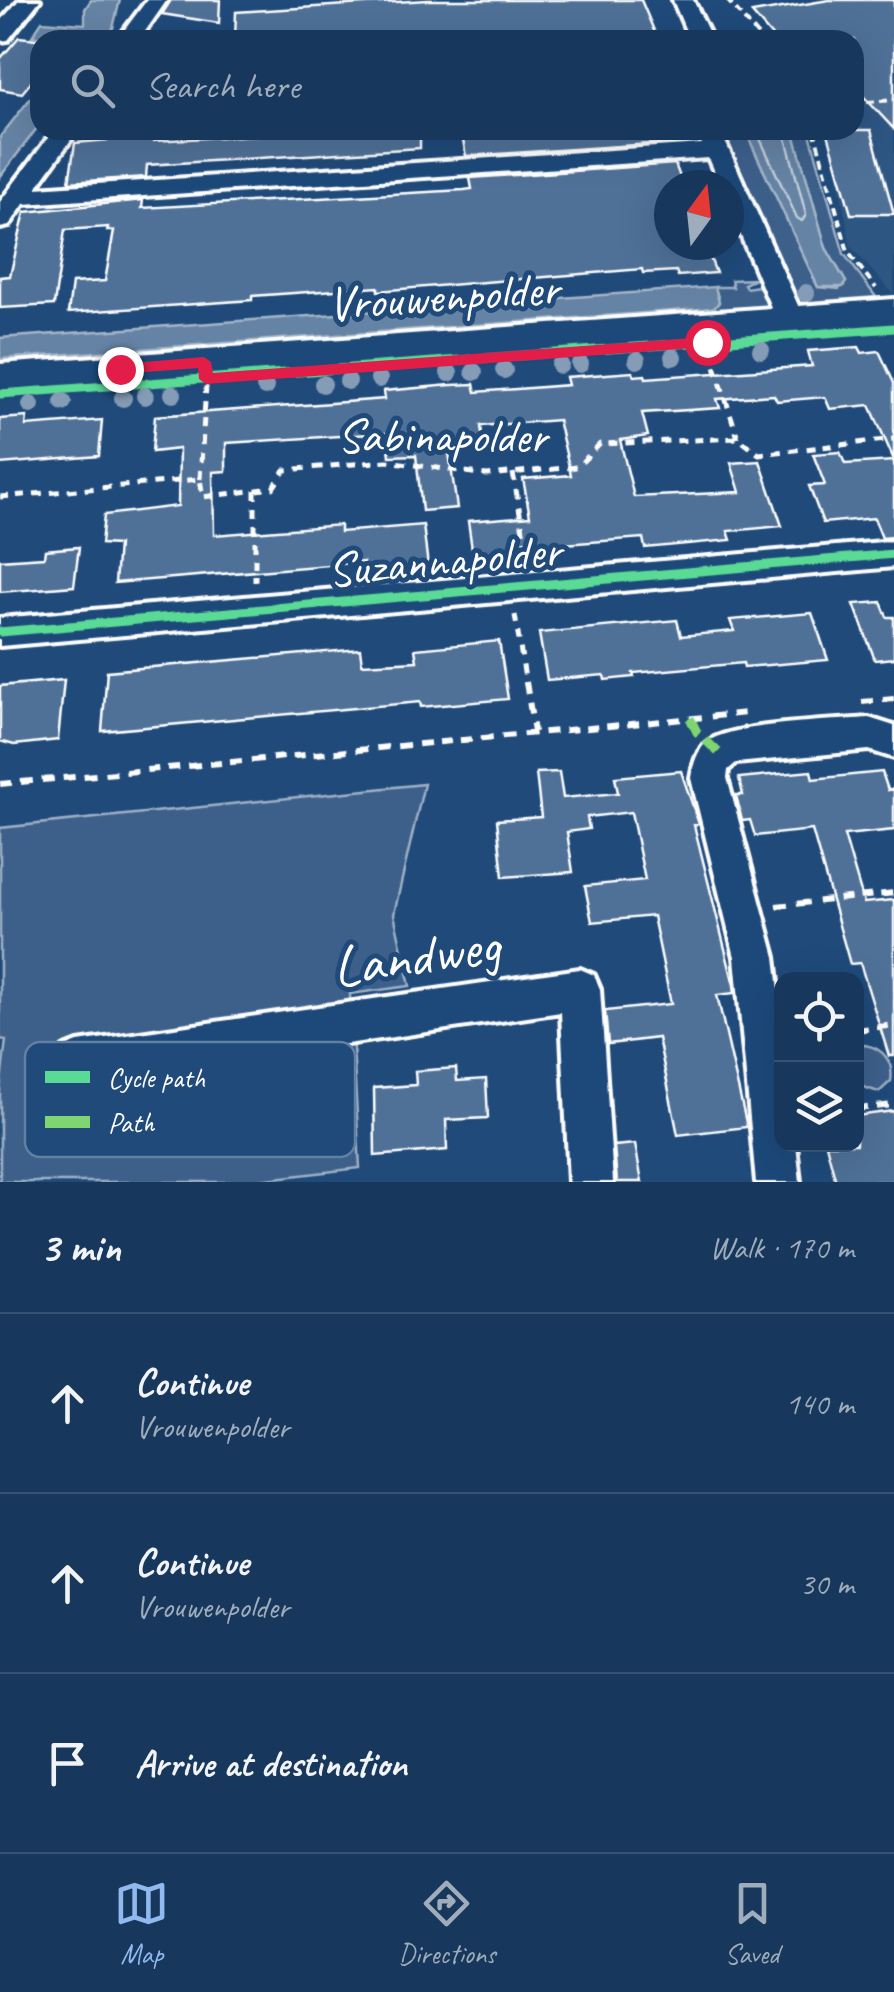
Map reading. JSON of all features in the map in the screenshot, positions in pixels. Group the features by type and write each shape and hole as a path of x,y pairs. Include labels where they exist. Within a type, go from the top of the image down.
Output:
{"street":[{"path":"0,36 30,0"},
{"path":"135,30 157,0"},
{"path":"682,0 697,30"},
{"path":"0,220 59,140"},
{"path":"18,196 712,140 790,318"},
{"name":"Vrouwenpolder","path":"0,377 892,311"},
{"name":"Suzannapolder","path":"0,632 894,554"},
{"path":"778,1182 754,957 709,778 714,758 732,747 869,734 894,742"},
{"name":"Landweg","path":"227,1042 580,990 592,1182"}],"path":[{"path":"728,0 754,30"},
{"path":"864,102 894,100"},
{"path":"817,140 848,252 892,311"},
{"path":"725,341 707,342 738,438"},
{"path":"193,380 222,378"},
{"path":"200,480 206,379"},
{"path":"513,473 534,732"},
{"path":"255,490 256,610"},
{"path":"857,702 894,699"},
{"path":"0,784 764,711"},
{"path":"743,909 894,893"},
{"path":"864,1029 894,1026"},
{"path":"864,1108 894,1105"}],"shaded area":[{"path":"815,0 894,0 894,295 851,247 831,140 864,140 864,30 763,30 749,13"},
{"path":"726,140 750,140 818,287 839,289 846,282 826,248 796,140 812,140 844,254 876,297 799,303 744,179 744,170 740,170"},
{"path":"755,279 744,284 746,288 759,286 769,310 0,369 0,360 714,308 719,302 715,287 733,287 731,280"},
{"path":"424,784 394,914 410,986 350,994 353,1042 25,1042 25,1157 355,1157 355,1081 360,1168 240,1182 0,1182 0,1091 6,1040 0,1039 0,828"},
{"path":"864,1045 882,1053 891,1068 891,1081 879,1092 864,1087"}],"water":[{"path":"91,0 120,0 112,30 36,30 42,21 85,24 85,9"},
{"path":"30,99 30,137 0,177 0,137"},
{"path":"750,140 796,140 826,248 846,282 843,287 818,287"},
{"path":"715,287 719,302 714,308 0,359 0,338"}],"building":[{"path":"171,0 220,0 219,23 162,14"},
{"path":"428,0 641,0 654,30 235,30 236,12"},
{"path":"829,0 894,0 894,129 864,97 864,30 766,30 752,13"},
{"path":"19,37 30,38 30,83 22,93 0,89 0,59"},
{"path":"864,130 871,130 894,214 851,214 830,140 864,140"},
{"path":"420,140 420,148 147,165 146,177 69,182 75,143"},
{"path":"463,140 666,143 466,156"},
{"path":"675,164 677,170 654,170 654,260 711,260 716,273 678,276 676,271 643,273 642,269 68,313 72,283 105,281 114,231 107,231 108,227 65,230 54,305 0,308 0,277 10,276 25,212 143,200 142,208 464,190 472,189 470,178"},
{"path":"859,347 862,353 879,351 894,383 894,460 870,405 830,409 825,397 777,401 774,395 717,399 720,408 642,413 648,436 620,440 634,497 740,492 731,463 760,461 782,526 728,531 731,540 645,548 643,538 524,547 473,556 468,521 530,516 523,479 571,475 558,420 481,426 484,450 449,453 457,508 422,511 416,455 390,456 387,433 226,443 226,471 213,472 214,535 340,525 340,532 423,525 428,566 364,572 363,562 115,583 118,545 101,544 104,515 178,506 179,449 152,452 155,416 385,399 384,391 451,385 474,384 476,392 568,385 566,377 633,372 634,376 646,378 812,366 808,351"},
{"path":"27,417 26,426 102,420 99,456 0,464 0,419"},
{"path":"840,452 845,464 894,461 894,537 882,538 874,518 823,523 809,486 825,485 813,454"},
{"path":"79,547 74,586 0,592 0,560 44,557 45,550"},
{"path":"881,602 887,617 894,617 894,658 875,660 854,604"},
{"path":"812,613 828,660 744,667 743,663 633,673 634,677 605,680 604,675 547,680 539,633 677,620 681,636 734,631 730,620"},
{"path":"499,641 508,699 421,707 420,702 102,731 107,671 360,649 362,664 417,661 415,649"},
{"path":"64,680 58,740 14,745 0,741 0,686"},
{"path":"681,771 699,824 694,825 734,985 735,993 717,995 747,1127 678,1135 658,1038 608,1044 605,1011 671,1004 653,916 592,922 585,886 645,880 631,812 587,817 589,829 567,832 573,872 503,877 497,820 541,817 536,773 559,772 563,798 618,793 615,777"},
{"path":"811,771 813,779 882,772 888,790 894,789 894,830 844,835 864,903 894,900 894,1056 889,1056 860,963 850,964 812,830 755,836 750,820 742,821 736,795 743,795 739,778"},
{"path":"456,1068 457,1081 486,1079 488,1118 446,1120 447,1150 375,1156 374,1088 416,1085 415,1071"},
{"path":"894,1111 894,1182 836,1182 828,1152 864,1152 864,1115"},
{"path":"635,1144 642,1182 617,1182 614,1146"}],"marked path":[{"path":"690,718 697,732 719,753"}],"cycle path":[{"path":"0,394 894,328"},
{"path":"0,632 894,554"}],"route":[{"path":"120,369 204,362 206,379 707,342"}]}
